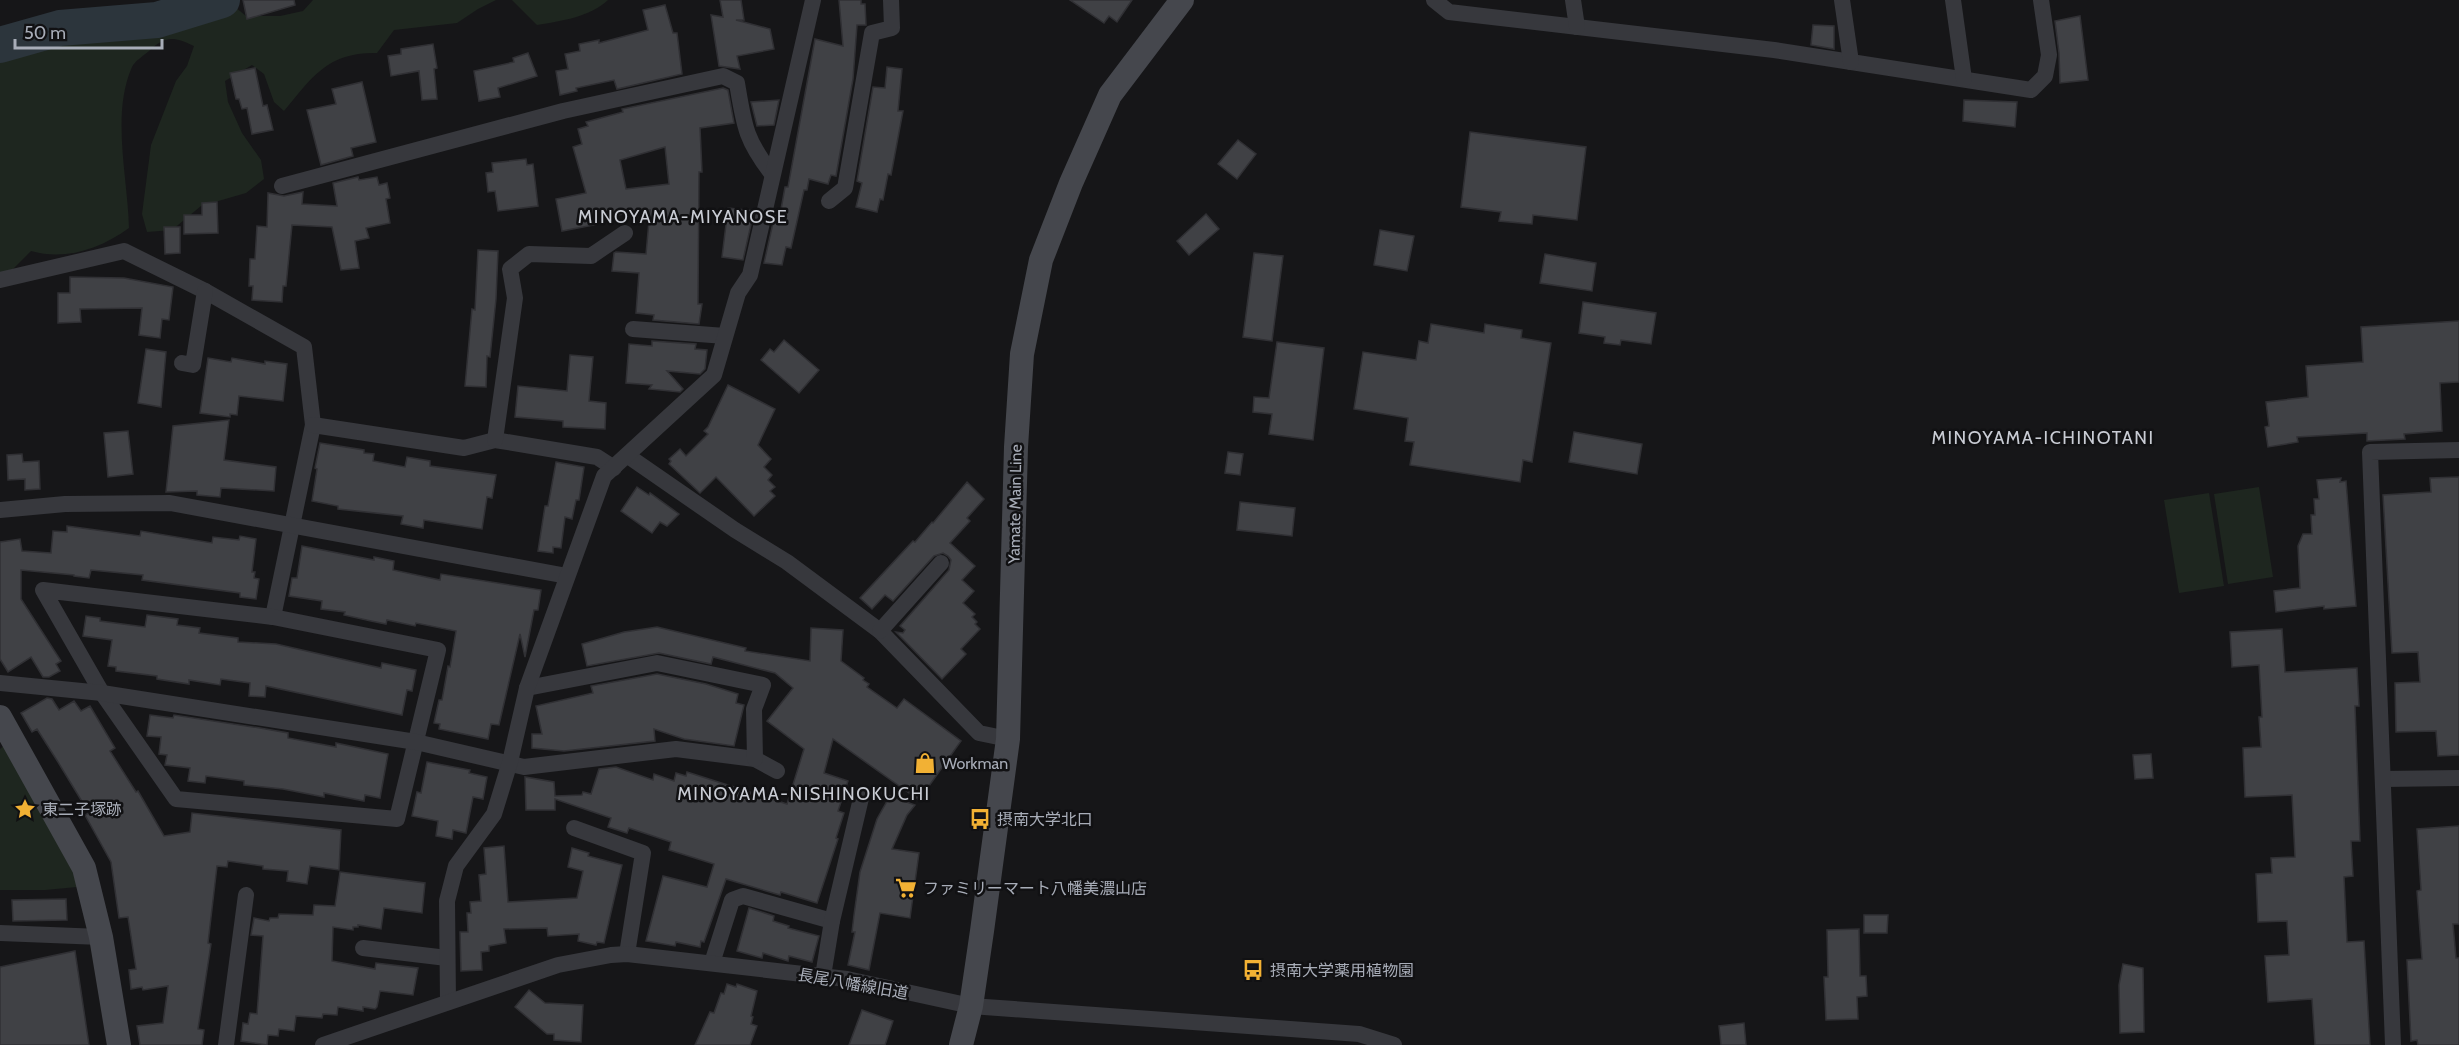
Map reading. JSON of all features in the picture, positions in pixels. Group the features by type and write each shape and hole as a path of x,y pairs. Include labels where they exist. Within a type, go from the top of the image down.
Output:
{"main road":[{"name":"Yamate Main Line","path":"961,1045 971,1006 1008,739 1016,447 1022,354 1041,260 1071,183 1110,95 1182,0"},
{"path":"0,717 84,868 101,937 119,1045"}],"street":[{"path":"448,1002 447,901 456,866 494,814 510,762 527,688 604,476 714,375 738,293 750,275 813,0"},
{"path":"829,201 845,188 872,33 892,28 891,0"},
{"path":"1434,0 1449,12 1774,50 2031,90 2045,76 2049,55 2041,0"},
{"path":"1573,0 1577,27"},
{"path":"1842,0 1851,62"},
{"path":"1953,0 1964,79"},
{"path":"282,186 563,111 723,76 737,83 745,131 757,155 772,174"},
{"path":"495,440 515,298 510,269 529,254 591,256 625,233"},
{"path":"0,280 124,251 205,291 304,346 313,425 273,617"},
{"path":"182,363 193,365 205,291"},
{"path":"633,329 725,336"},
{"path":"313,425 464,448 495,440 597,457 614,468"},
{"path":"2393,1045 2370,452 2459,450"},
{"path":"628,456 735,530 787,562 880,632 979,733 1008,739"},
{"path":"0,510 65,504 170,503 567,576"},
{"path":"880,632 941,563"},
{"path":"43,590 273,617 438,650 397,819 176,799 102,693 43,590"},
{"path":"527,688 657,663 763,685 754,709 755,759"},
{"path":"0,683 102,693 416,742 524,766 676,749 755,759 777,771"},
{"path":"2382,779 2459,778"},
{"path":"823,976 832,921 862,794"},
{"path":"574,828 643,853 627,954"},
{"path":"226,1045 246,895"},
{"path":"712,963 732,900 743,896 832,921"},
{"path":"0,933 101,937"},
{"path":"363,948 447,958"},
{"name":"長尾八幡線旧道","path":"323,1045 558,965 627,954 847,979 971,1006 1359,1034 1394,1045"}],"shaded area":[{"path":"165,0 234,0 235,7 246,16 280,16 303,11 313,0 496,0 457,23 394,30 377,53 346,57 323,68 284,111 274,102 264,74 252,65 225,81 228,102 242,133 261,160 264,179 246,193 201,206 172,230 147,232 142,214 151,145 176,81 187,66 194,46 175,39 160,42 133,65 126,85 122,147 129,228 106,242 82,251 57,255 31,251 13,269 0,274 0,58 83,34 105,31 147,5"},
{"path":"512,0 608,0 593,11 565,20 537,25"},
{"path":"2259,487 2273,577 2228,584 2214,494"},
{"path":"2209,493 2224,586 2179,593 2164,500"},
{"path":"8,742 71,851 77,887 0,890 0,749"}],"building":[{"path":"243,0 294,0 295,5 247,19"},
{"path":"720,0 741,0 744,20 736,20 770,29 774,49 737,56 740,69 719,66 711,15 723,17"},
{"path":"839,0 861,0 861,4 865,4 866,25 857,25 853,79 836,176 831,175 828,184 809,179 807,190 804,190 791,248 786,247 782,265 764,263 775,214 780,215 785,187 788,187 815,39 843,46"},
{"path":"1070,0 1132,0 1117,22 1109,16 1104,23"},
{"path":"665,5 673,33 677,33 682,74 617,89 614,80 576,88 577,91 560,95 556,71 568,69 565,54 580,51 579,44 599,40 599,43 648,30 643,10"},
{"path":"2080,16 2088,80 2060,83 2055,21"},
{"path":"1813,25 1834,26 1834,49 1811,45"},
{"path":"433,44 437,68 434,69 437,99 422,100 419,71 391,76 388,56 401,54 401,49"},
{"path":"528,53 537,76 498,88 500,97 479,101 474,71 514,62 513,58"},
{"path":"887,67 902,69 898,111 903,111 891,175 888,174 883,200 880,199 877,212 856,207 862,183 857,181 873,87 885,88"},
{"path":"255,68 263,106 267,105 273,130 252,134 247,108 242,109 239,99 236,99 230,73"},
{"path":"362,82 376,142 351,148 353,156 321,165 307,110 336,104 332,89"},
{"path":"723,88 728,90 734,123 700,128 702,172 699,172 698,304 702,304 699,324 653,320 654,315 636,313 639,273 612,271 616,252 646,254 650,210 598,218 599,224 562,231 556,199 586,193 573,147 582,144 578,129 588,126 586,122 623,112 622,109","holes":["665,147 669,184 626,189 620,160"]},
{"path":"779,100 774,125 757,126 751,102"},
{"path":"1964,100 2017,102 2015,127 1963,121"},
{"path":"1470,132 1586,147 1577,220 1533,215 1532,224 1499,221 1501,212 1461,207"},
{"path":"1238,140 1256,154 1237,179 1218,164"},
{"path":"526,159 527,165 533,164 538,206 498,211 495,191 488,192 486,173 493,172 492,163"},
{"path":"358,177 359,180 377,177 379,185 387,183 390,198 386,199 390,223 366,228 369,238 355,241 359,268 341,270 332,227 292,225 286,286 283,286 282,302 252,300 253,286 249,286 250,259 255,259 257,226 267,227 268,193 284,196 303,192 302,204 337,206 333,183"},
{"path":"217,202 218,233 184,234 184,215 202,215 202,203"},
{"path":"728,208 754,211 743,260 722,257"},
{"path":"1206,214 1219,229 1189,255 1177,241"},
{"path":"164,227 180,227 180,253 165,254"},
{"path":"1380,230 1414,236 1407,271 1374,265"},
{"path":"478,250 498,251 496,299 490,357 487,356 486,387 465,386 472,309 475,310"},
{"path":"1254,253 1283,256 1272,341 1243,337"},
{"path":"1545,254 1596,263 1592,291 1540,283"},
{"path":"70,277 124,278 173,287 169,320 162,319 160,338 139,335 142,308 80,309 81,322 58,323 58,293 70,293"},
{"path":"1583,302 1656,313 1651,344 1621,340 1620,345 1604,343 1605,337 1579,333"},
{"path":"2459,321 2459,382 2440,383 2442,431 2404,434 2405,439 2367,441 2367,433 2297,437 2298,442 2268,447 2265,427 2269,426 2266,402 2308,397 2306,366 2363,362 2361,327"},
{"path":"1431,324 1484,333 1485,324 1522,330 1521,338 1551,343 1532,462 1523,460 1520,482 1410,465 1414,442 1405,441 1408,418 1354,409 1363,352 1416,360 1419,341 1428,343"},
{"path":"784,340 819,370 799,393 761,360 770,349 774,352"},
{"path":"652,341 696,344 695,349 707,350 705,369 700,374 667,371 683,389 680,392 649,389 652,385 626,383 629,344 652,346"},
{"path":"1277,342 1324,348 1313,440 1269,434 1272,414 1253,412 1254,397 1269,398"},
{"path":"146,349 166,352 161,407 138,403"},
{"path":"570,355 593,357 589,401 606,403 605,429 563,427 563,421 515,417 518,386 567,391"},
{"path":"208,358 231,362 232,358 265,364 265,361 287,364 283,401 239,396 237,415 230,414 230,417 200,413"},
{"path":"728,385 775,409 758,445 771,459 764,467 772,475 768,480 775,487 770,491 775,496 754,516 716,477 700,493 669,464 671,461 669,459 680,449 686,456 708,434 704,431"},
{"path":"229,420 224,460 276,467 274,491 221,488 220,497 197,495 197,491 166,492 173,426"},
{"path":"128,431 133,474 108,477 104,433"},
{"path":"1574,432 1642,444 1637,474 1569,462"},
{"path":"320,443 364,450 364,453 374,454 373,461 405,467 407,457 430,461 430,466 496,475 492,498 487,497 482,529 424,520 423,528 401,524 403,516 338,509 338,506 312,501"},
{"path":"1228,452 1243,454 1240,475 1225,473"},
{"path":"22,454 23,462 39,461 40,489 25,490 25,479 8,480 7,455"},
{"path":"556,462 584,467 579,500 576,500 572,519 565,517 561,548 553,547 553,553 538,551 545,506 548,506"},
{"path":"2459,477 2459,755 2438,756 2436,731 2396,732 2395,683 2420,682 2418,652 2392,653 2383,495 2431,492 2430,478"},
{"path":"2341,478 2340,482 2346,481 2356,606 2324,609 2324,606 2276,612 2274,591 2300,588 2298,546 2303,534 2312,534 2311,515 2315,515 2314,499 2319,499 2317,480"},
{"path":"967,482 984,499 967,518 970,521 950,543 975,566 962,580 974,591 963,603 975,614 972,617 980,629 961,649 966,654 942,679 896,632 903,633 905,630 900,626 949,570 951,560 948,556 943,553 934,556 893,601 885,595 872,609 860,598 933,523"},
{"path":"637,487 649,495 650,493 679,514 667,526 660,522 652,533 621,511"},
{"path":"1240,502 1295,508 1292,536 1237,530"},
{"path":"67,526 140,536 141,531 212,543 213,537 239,540 240,536 256,539 252,572 255,572 254,578 259,579 256,599 240,597 240,593 142,580 143,575 91,570 89,578 21,570 21,599 61,661 56,664 60,671 49,677 43,677 31,657 8,672 0,659 0,542 20,539 22,551 51,553 53,531 67,532"},
{"path":"302,546 374,560 374,557 394,561 393,570 440,580 441,574 541,590 538,610 534,610 525,657 520,634 499,725 491,724 488,739 439,729 440,724 434,723 439,700 442,700 448,666 450,667 456,631 416,623 415,626 387,620 386,624 371,621 344,615 345,612 321,609 322,601 289,596 292,578 297,578"},
{"path":"147,615 178,619 177,625 200,628 199,633 238,638 238,642 276,644 381,668 382,663 416,670 412,691 407,690 402,715 266,686 265,697 249,696 250,683 221,679 220,685 189,680 189,684 157,679 157,676 116,671 116,667 108,666 112,640 83,636 86,616 100,618 100,621 145,627"},
{"path":"657,627 746,648 745,651 810,661 811,628 843,630 841,661 864,678 863,680 869,684 867,687 897,708 904,699 961,741 919,800 833,739 824,773 848,781 838,811 844,813 836,838 838,839 817,903 726,879 704,942 701,941 700,947 676,942 675,946 646,941 663,876 707,887 714,864 669,850 671,842 629,828 627,833 608,827 611,818 555,799 555,810 526,810 525,777 554,782 555,796 582,795 583,792 591,794 599,769 616,767 653,780 654,774 674,781 676,773 686,776 687,772 787,804 804,749 767,721 793,688 775,673 713,657 711,664 659,653 587,666 582,644 624,632"},
{"path":"2282,629 2285,672 2357,668 2359,706 2355,706 2360,841 2351,841 2353,876 2344,877 2347,942 2364,941 2370,1045 2315,1045 2312,999 2268,1002 2265,956 2289,955 2287,921 2258,922 2256,874 2272,873 2271,858 2295,857 2292,795 2245,797 2243,748 2261,747 2259,665 2232,667 2230,632"},
{"path":"657,674 706,684 738,694 736,703 744,705 734,746 684,739 654,729 655,741 564,751 532,748 532,734 542,734 536,706 593,693 591,686"},
{"path":"47,698 52,699 59,710 74,701 81,711 90,706 115,748 110,751 136,792 138,791 164,836 190,832 192,813 341,830 339,870 310,866 307,884 287,881 288,871 263,869 263,866 228,861 227,867 217,866 208,943 211,944 198,1029 204,1030 202,1045 140,1045 137,1026 163,1023 168,986 143,990 142,987 131,989 129,970 136,969 128,917 119,918 111,862 85,815 89,813 37,729 32,732 21,713"},
{"path":"150,715 173,718 174,715 260,728 288,733 288,738 336,747 336,743 388,754 380,798 365,795 364,801 324,793 324,797 283,789 244,785 244,781 206,776 205,783 188,781 190,768 165,765 167,755 159,754 161,737 147,736"},
{"path":"2151,754 2153,778 2135,779 2133,755"},
{"path":"427,762 470,770 469,773 487,777 483,799 473,797 466,833 453,830 452,839 436,836 438,821 412,816 417,792 421,793"},
{"path":"890,796 915,805 907,815 892,849 919,853 910,918 880,913 869,970 848,965 855,932 852,932 854,915 860,872 877,819"},
{"path":"2459,826 2459,924 2453,924 2456,958 2459,958 2459,1045 2418,1045 2417,1040 2411,1041 2407,960 2422,959 2417,891 2421,890 2417,829"},
{"path":"504,846 508,902 577,898 583,871 568,867 572,848 589,853 588,856 622,865 604,943 597,942 596,945 578,941 579,934 548,936 547,928 504,929 506,943 489,946 489,951 481,952 482,970 461,971 460,932 468,932 467,913 471,913 470,902 481,901 479,875 486,874 484,848"},
{"path":"340,872 425,883 422,913 384,908 381,929 358,925 358,927 353,927 353,930 333,927 332,961 375,969 376,963 418,968 413,995 380,991 375,1009 363,1007 363,1011 338,1007 337,1015 323,1014 322,1018 296,1016 294,1031 279,1029 278,1036 268,1035 267,1045 241,1041 243,1023 248,1024 250,1013 257,1014 263,936 251,935 254,918 269,921 270,918 278,918 279,914 313,915 314,905 335,906"},
{"path":"66,899 67,920 13,921 12,900"},
{"path":"749,908 774,916 773,921 789,926 788,928 819,936 812,962 789,956 788,961 763,953 762,958 737,951"},
{"path":"1864,915 1888,915 1887,933 1864,933"},
{"path":"1859,929 1860,976 1866,976 1867,996 1857,997 1858,1019 1826,1020 1824,977 1828,977 1827,930"},
{"path":"75,951 89,1045 0,1045 0,967"},
{"path":"2123,964 2143,968 2144,1032 2120,1033 2119,985"},
{"path":"727,984 736,987 737,984 757,991 751,1024 757,1026 750,1045 695,1045 710,1012 714,1013"},
{"path":"529,990 545,1003 583,1005 581,1042 554,1040 554,1034 547,1034 515,1007"},
{"path":"862,1010 893,1021 885,1045 849,1045"},
{"path":"1744,1023 1746,1045 1721,1045 1719,1026"}],"waterway":[{"path":"0,45 60,28 157,20 222,0"}],"place":[{"name":"Workman","path":"925,763"},
{"name":"東二子塚跡","path":"25,809"},
{"name":"摂南大学北口","path":"980,819"},
{"name":"ファミリーマート八幡美濃山店","path":"906,888"},
{"name":"摂南大学薬用植物園","path":"1253,970"}],"district":[{"name":"MINOYAMA-MIYANOSE","path":"683,217"},
{"name":"MINOYAMA-ICHINOTANI","path":"2043,438"},
{"name":"MINOYAMA-NISHINOKUCHI","path":"804,794"}]}
